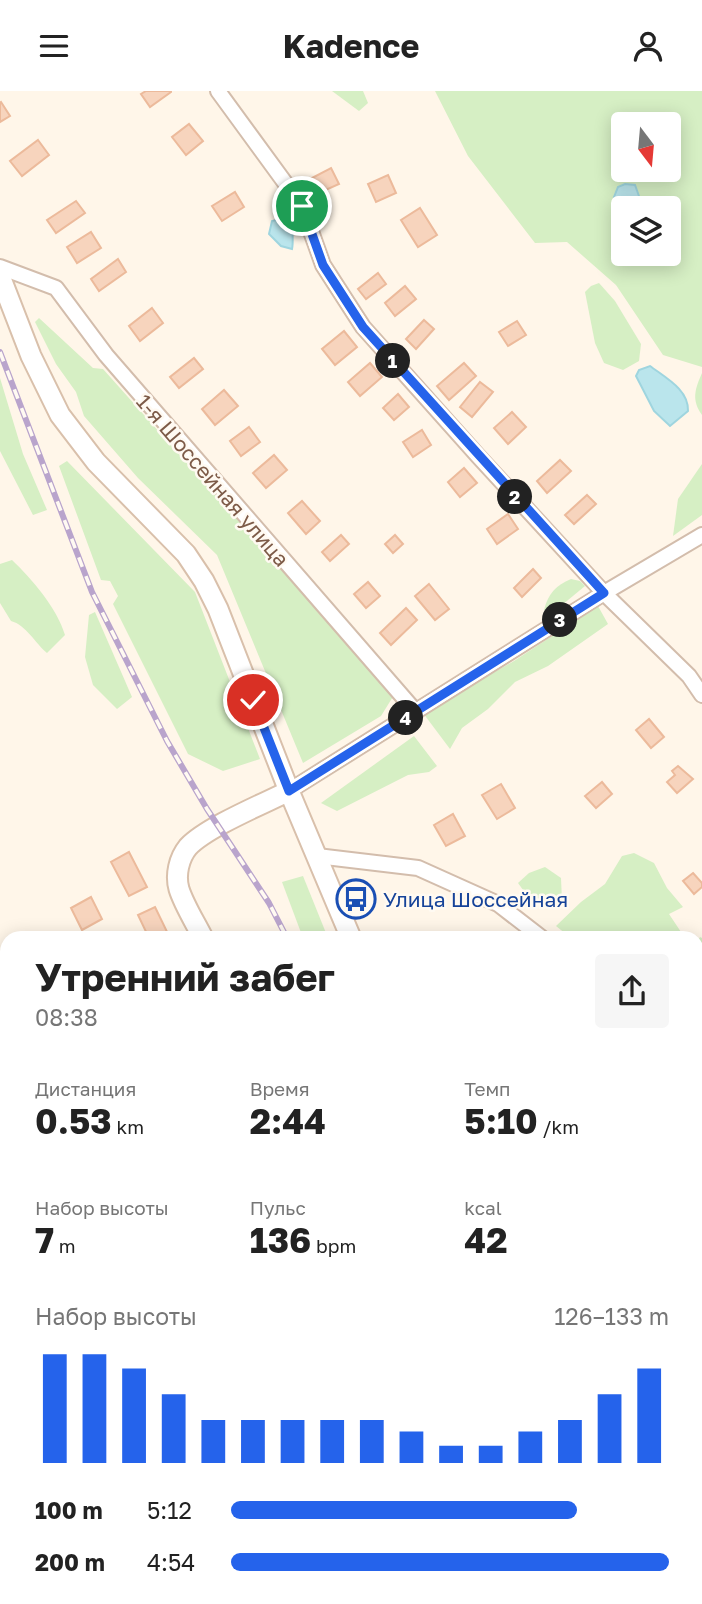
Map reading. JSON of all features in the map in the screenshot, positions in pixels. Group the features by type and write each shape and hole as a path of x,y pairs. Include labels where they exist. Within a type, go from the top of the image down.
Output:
{"main road":[{"path":"0,276 31,356 60,415 96,462 186,554 204,581 218,609 289,791 348,931"},
{"path":"200,931 179,890 178,871 188,847 218,827 289,791"}],"street":[{"path":"218,91 302,206 323,265 363,327 604,593 689,676 702,695"},
{"name":"1-я Шоссейная улица","path":"0,267 56,288 106,355 415,712"},
{"path":"289,791 604,593 702,535"},
{"path":"317,856 418,868 498,904 533,931"}],"green space":[{"path":"332,91 363,91 368,103 359,111"},
{"path":"435,91 702,91 702,367 663,355 616,285 567,242 535,243 468,156"},
{"path":"599,283 615,301 641,344 639,361 623,370 604,363 595,343 585,292"},
{"path":"39,318 93,368 103,369 394,695 381,716 303,763 217,555 138,478 84,416 76,392 56,364 35,322"},
{"path":"702,373 702,415 696,404 695,394"},
{"path":"0,378 23,454 47,510 33,515 0,451"},
{"path":"67,461 195,592 260,759 223,771 188,754 113,604 118,596 110,581 101,580 59,466"},
{"path":"702,464 702,515 673,536 678,499"},
{"path":"12,560 43,594 65,635 47,653 26,630 11,621 0,603 0,564"},
{"path":"571,579 580,581 585,586 556,610 544,610 553,591"},
{"path":"598,606 608,624 548,666 515,682 488,709 462,728 450,749 423,713 514,661"},
{"path":"95,612 132,697 117,709 93,685 85,657 89,615"},
{"path":"414,736 437,766 429,772 408,775 337,811 321,803"},
{"path":"634,853 654,863 667,888 683,907 669,914 680,931 562,931 556,926 605,884 622,856"},
{"path":"545,867 561,878 562,901 554,907 526,894 518,883 529,873"},
{"path":"303,876 325,931 300,931 282,882"}],"water":[{"path":"625,184 635,185 639,196 614,196 618,187"},
{"path":"284,218 290,223 294,222 292,249 281,246 269,234 272,221"},
{"path":"650,366 675,385 685,397 688,411 670,426 654,411 636,376 639,370"}],"building":[{"path":"146,91 171,92 150,107 141,94"},
{"path":"0,103 10,116 0,122"},
{"path":"189,124 203,141 186,155 172,137"},
{"path":"38,140 49,155 22,176 10,161"},
{"path":"331,168 339,184 319,193 312,178"},
{"path":"388,175 396,193 376,202 368,184"},
{"path":"235,192 244,207 222,221 212,206"},
{"path":"76,201 85,213 56,233 47,220"},
{"path":"420,208 437,235 418,247 401,220"},
{"path":"91,232 101,248 77,263 67,247"},
{"path":"118,259 126,272 99,291 91,279"},
{"path":"378,273 386,284 366,299 358,289"},
{"path":"405,286 416,299 395,316 385,303"},
{"path":"152,308 163,323 140,341 129,326"},
{"path":"424,320 434,329 416,349 406,339"},
{"path":"517,321 526,335 508,346 499,332"},
{"path":"344,331 357,347 335,365 322,349"},
{"path":"194,358 203,369 179,388 170,377"},
{"path":"370,363 382,377 360,396 348,382"},
{"path":"464,363 476,376 449,400 437,386"},
{"path":"480,382 493,392 472,417 460,407"},
{"path":"224,390 238,406 215,425 202,409"},
{"path":"398,394 409,407 394,420 383,408"},
{"path":"512,412 526,427 508,444 494,428"},
{"path":"249,427 260,442 241,456 230,441"},
{"path":"422,430 431,445 413,457 403,442"},
{"path":"274,455 287,470 266,488 253,473"},
{"path":"560,460 571,471 547,493 537,481"},
{"path":"464,468 477,483 460,497 448,482"},
{"path":"587,495 596,504 574,524 565,515"},
{"path":"302,501 320,521 306,534 288,513"},
{"path":"508,514 518,529 497,544 487,529"},
{"path":"341,535 349,544 330,561 322,552"},
{"path":"395,535 403,544 393,553 385,544"},
{"path":"533,569 541,578 522,597 514,588"},
{"path":"368,582 380,596 366,608 354,594"},
{"path":"429,584 449,609 435,620 415,596"},
{"path":"406,608 417,620 391,645 380,633"},
{"path":"649,719 664,737 651,748 636,730"},
{"path":"678,766 693,779 677,793 667,782 675,775 672,771"},
{"path":"602,782 612,794 596,808 585,796"},
{"path":"501,784 515,808 497,819 482,795"},
{"path":"453,814 465,836 446,846 434,825"},
{"path":"129,852 147,887 129,896 111,862"},
{"path":"693,873 702,883 702,887 694,894 683,881"},
{"path":"91,897 102,919 82,930 71,908"},
{"path":"155,907 167,931 146,931 138,915"}],"railway":[{"path":"0,352 92,592 167,741 207,809 269,903 283,931"}],"place":[{"name":"Улица Шоссейная","path":"356,899"}],"route":[{"path":"253,700 289,791 604,593 363,327 323,265 302,206"}]}
